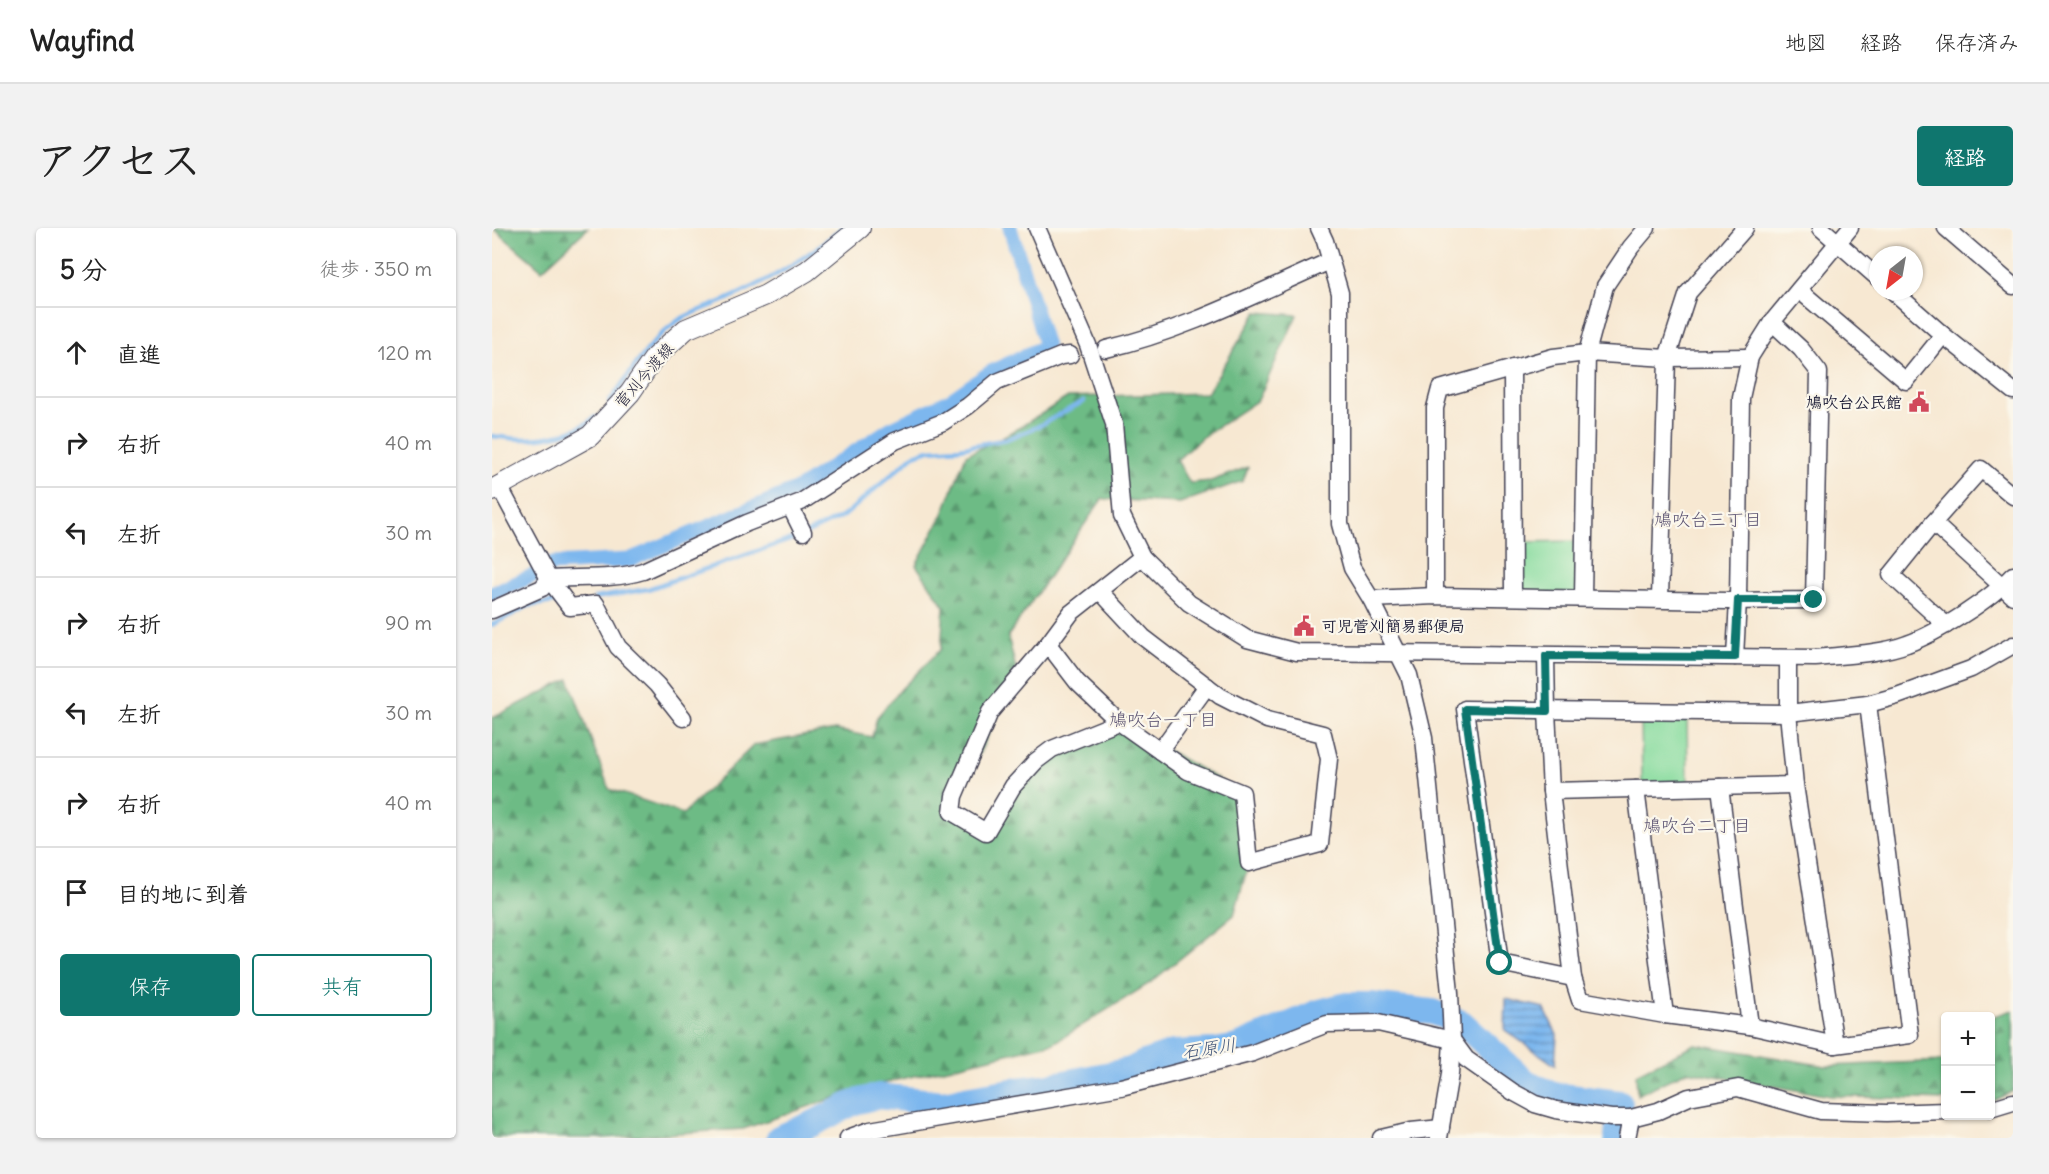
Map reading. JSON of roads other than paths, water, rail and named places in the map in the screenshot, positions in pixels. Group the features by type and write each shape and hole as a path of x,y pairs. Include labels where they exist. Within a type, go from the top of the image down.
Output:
{"main road":[{"name":"菅刈今渡線","path":"495,488 590,436 630,393 655,357 686,329 766,295 807,271 860,228"}],"street":[{"path":"1038,228 1088,345 1114,424 1122,516 1142,556 1189,603 1247,639 1297,652 1788,658 1862,653 1906,644 1946,625 2010,586 1933,523"},
{"path":"1319,228 1339,285 1341,323 1340,524 1352,568 1371,599 1409,675 1424,738 1450,993 1452,1040 1450,1074 1440,1133 1411,1131 1381,1138"},
{"path":"1583,598 1587,353 1605,286 1631,247 1647,228"},
{"path":"1660,598 1667,358 1688,293 1745,228"},
{"path":"1821,228 1869,270"},
{"path":"1735,657 1741,398 1750,357 1772,322 1850,228"},
{"path":"1946,228 2013,286"},
{"path":"1107,349 1135,342 1216,312 1330,261"},
{"path":"1799,290 1906,381 1943,335"},
{"path":"1903,300 2012,390"},
{"path":"1371,599 1513,596 1814,600 1819,372 1801,349 1772,322"},
{"path":"1435,596 1435,408 1440,389 1553,357 1587,353 1667,358 1750,357"},
{"path":"492,610 542,588 549,579 611,576 643,571 747,523 801,502 895,441 943,422 968,406 997,382 1061,356 1070,355"},
{"path":"1512,368 1513,596"},
{"path":"1946,625 1891,575 1981,469 2013,496"},
{"path":"495,488 549,579 570,607 596,604 618,646 657,686 683,718"},
{"path":"790,506 803,532"},
{"path":"1119,722 1052,749 1036,761 1013,786 986,832 952,812 954,796 990,712 1048,644 1071,613 1142,556"},
{"path":"1048,644 1077,682 1119,722 1188,771 1242,793 1249,863 1320,844 1329,759 1323,734 1267,720 1220,696 1143,637 1100,591"},
{"path":"1573,978 1500,963 1465,709 1788,713 1868,704 1971,669 2013,645"},
{"path":"1546,656 1551,790 1573,978 1580,1000 1665,1015 1750,1026 1835,1045 1910,1035 1868,704"},
{"path":"1788,658 1788,713 1795,785 1835,1045"},
{"path":"1160,751 1207,686"},
{"path":"1551,790 1795,785"},
{"path":"1720,787 1750,1026"},
{"path":"1636,789 1665,1015"},
{"path":"848,1138 870,1130 1121,1087 1253,1053 1326,1024 1378,1023 1452,1040 1466,1059 1513,1092 1535,1104 1556,1110 1611,1118 1631,1118 1658,1111 1689,1097 1738,1088 1821,1112 1941,1111"},
{"path":"1995,1107 2013,1102"},
{"path":"1627,1138 1631,1118"}],"water":[{"path":"1506,999 1544,1008 1557,1035 1555,1065 1505,1030"}],"waterway":[{"path":"609,402 648,349 676,322 746,291 775,275 842,228"},
{"path":"492,594 541,572 553,564 629,560 798,489 890,429 951,400 991,372 1046,346 1010,228"},
{"path":"595,598 648,589 801,536 845,515 914,455 929,450 960,448 1007,439 1037,427 1084,401"},
{"path":"492,436 521,439 550,437 579,428 595,417"},
{"path":"492,625 528,606 560,601"},
{"name":"石原川","path":"779,1138 855,1102 878,1096 942,1103 1044,1087 1131,1070 1173,1053 1215,1051 1238,1047 1319,1012 1346,1005 1371,1005 1432,1012 1462,1023 1526,1082 1553,1095 1620,1103 1617,1138"}],"place":[{"name":"鳩吹台公民館","path":"1919,402"},
{"name":"可児菅刈簡易郵便局","path":"1304,626"}],"district":[{"name":"鳩吹台三丁目","path":"1708,519"},
{"name":"鳩吹台一丁目","path":"1163,719"},
{"name":"鳩吹台二丁目","path":"1697,825"}]}
